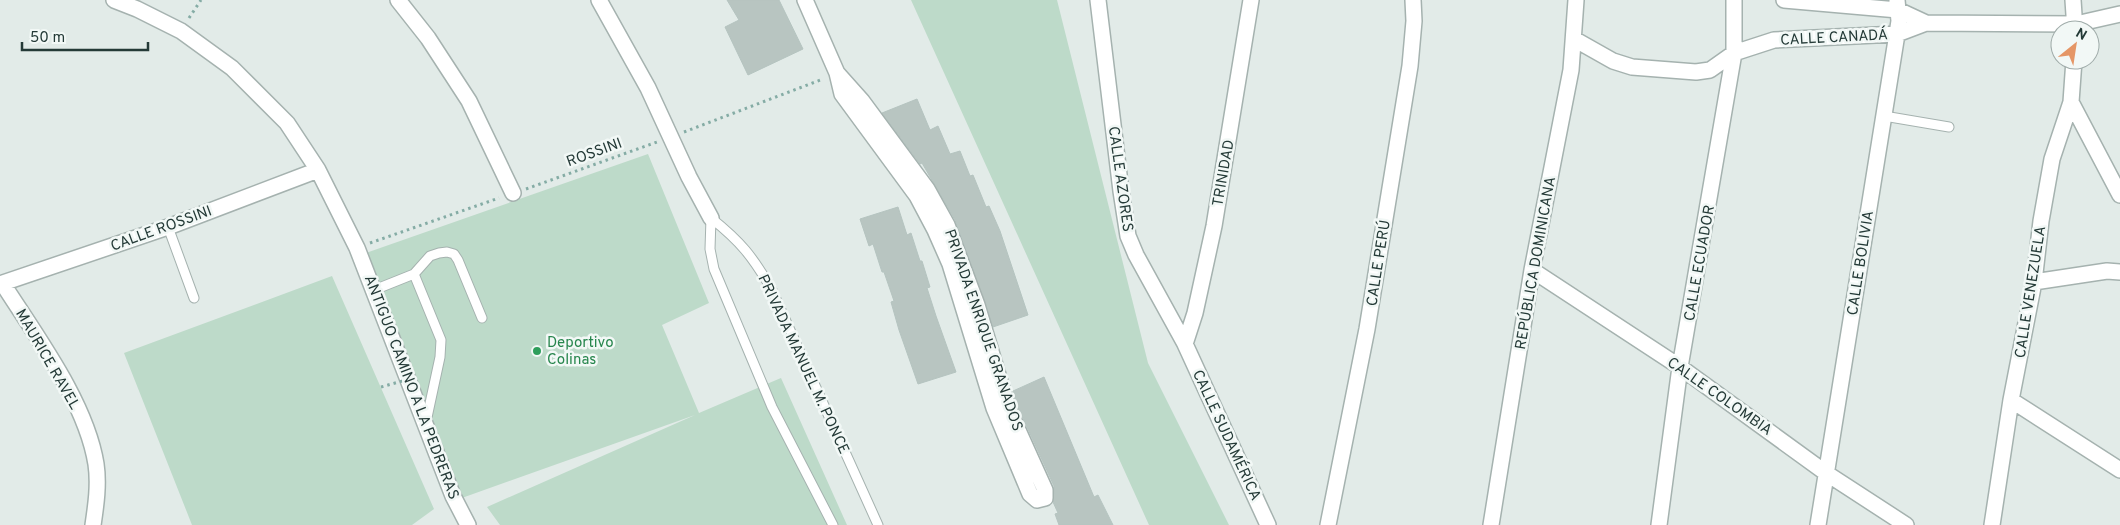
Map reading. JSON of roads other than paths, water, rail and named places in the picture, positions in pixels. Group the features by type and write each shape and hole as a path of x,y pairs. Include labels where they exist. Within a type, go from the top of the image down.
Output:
{"street":[{"name":"ANTIGUO CAMINO A LA PEDRERAS","path":"114,0 181,31 232,68 286,123 318,170 357,248 453,496 468,525"},
{"path":"398,0 428,38 469,101 513,193"},
{"name":"PRIVADA MANUEL M. PONCE","path":"599,0 648,88 689,177 711,218"},
{"path":"805,0 837,73"},
{"name":"CALLE AZORES","path":"1098,0 1128,236 1136,256 1186,344"},
{"name":"TRINIDAD","path":"1186,344 1195,313 1214,226 1251,0"},
{"name":"CALLE PERÚ","path":"1328,525 1367,329 1410,66 1414,21 1413,0"},
{"name":"REPÚBLICA DOMINICANA","path":"1491,525 1532,270 1570,70 1576,0"},
{"name":"CALLE ECUADOR","path":"1659,525 1680,367 1734,53 1734,0"},
{"name":"CALLE CANADÁ","path":"1784,0 1897,5 1926,23"},
{"path":"2073,0 2074,20"},
{"name":"CALLE BOLIVIA","path":"1818,525 1898,34 1897,5"},
{"name":"CALLE CANADÁ","path":"2099,20 2120,14"},
{"name":"CALLE CANADÁ","path":"1574,39 1613,61 1632,67 1696,72 1710,70 1734,53 1774,40 1898,34 1926,23 2050,26"},
{"name":"CALLE VENEZUELA","path":"1992,525 2011,400 2034,282 2041,221 2052,159 2071,102 2073,70"},
{"name":"PRIVADA ENRIQUE GRANADOS","path":"837,73 862,101 927,189 947,225 977,305 1008,408 1045,490 1045,498 1041,500 1037,500 1030,494 994,408 950,264 935,230 917,196 842,94 837,73"},
{"path":"2071,102 2118,188"},
{"name":"CALLE ROSSINI","path":"1,284 168,227 318,170"},
{"name":"CALLE COLOMBIA","path":"1532,270 1680,367 1826,472 1906,525"},
{"path":"2034,282 2107,271 2120,272"},
{"name":"MAURICE RAVEL","path":"1,284 58,372 84,421 96,464 96,505 93,525"},
{"name":"CALLE SUDAMÉRICA","path":"1186,344 1268,525"},
{"path":"2011,400 2120,470"}],"lane":[{"path":"1884,116 1949,127"},
{"path":"711,218 710,249 714,269 772,407 833,525"},
{"name":"PRIVADA MANUEL M. PONCE","path":"711,218 734,237 754,259 771,288 878,525"},
{"path":"168,227 194,298"},
{"path":"374,290 414,274 430,256 447,252 454,254 458,260 482,318"},
{"path":"414,274 441,340 440,357 426,425"}],"place":[{"name":"Deportivo Colinas","path":"537,351"}]}
